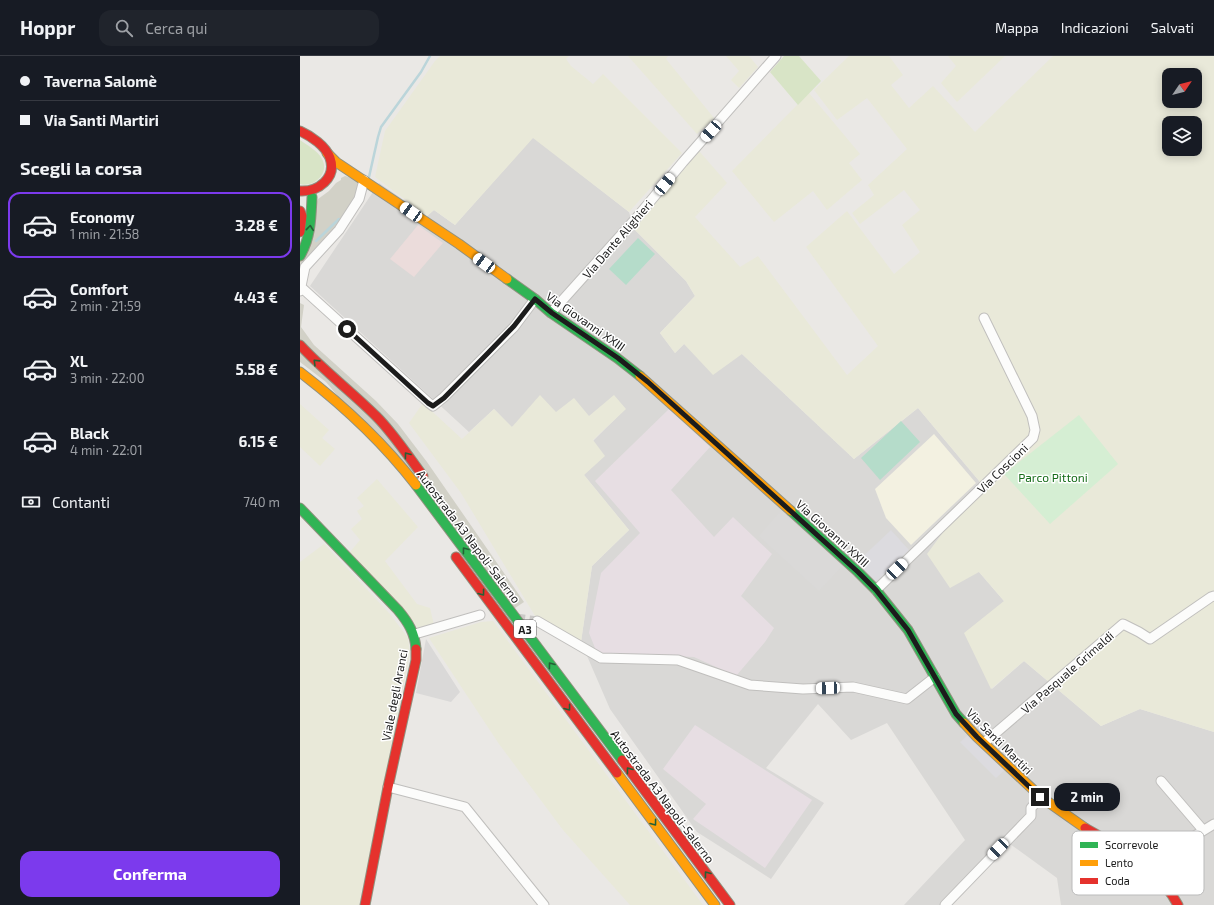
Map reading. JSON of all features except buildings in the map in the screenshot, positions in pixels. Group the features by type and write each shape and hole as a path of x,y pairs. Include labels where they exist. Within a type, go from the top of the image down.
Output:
{"main road":[{"name":"Via Giovanni XXIII","path":"301,131 321,146 336,162 459,244 552,313 618,358 648,382 876,590"},
{"path":"326,181 331,172 332,164 327,153"},
{"path":"300,232 301,214 318,188 326,181 334,177 354,174"},
{"path":"300,191 304,192 318,188"},
{"path":"300,256 305,248 310,232 312,197"},
{"path":"300,345 377,418 427,480"},
{"name":"Autostrada A3 Napoli-Salerno","path":"300,372 331,396 357,419 401,466 730,905"},
{"name":"Viale degli Aranci","path":"300,508 398,610 408,622 415,634 416,660 388,786 365,905"},
{"path":"467,538 531,638"},
{"name":"Autostrada A3 Napoli-Salerno","path":"452,552 715,905"},
{"name":"Via Santi Martiri","path":"876,590 908,630 956,714 1040,797 1091,831"},
{"name":"Via Santi Martiri","path":"1172,895 1178,905"}],"street":[{"name":"Via Dante Alighieri","path":"552,313 776,56"},
{"path":"364,180 359,199 340,230 305,266 300,290 428,403 433,406 444,398 514,326 535,299"},
{"name":"Via Coscioni","path":"876,590 1032,438 1035,430 1032,416 984,318"},
{"name":"Via Pasquale Grimaldi","path":"984,743 1123,624 1150,639 1214,596"},
{"path":"415,634 480,615"},
{"path":"537,621 601,658 678,660 750,685 803,688 853,687 907,699 935,677"},
{"path":"1162,781 1203,830 1214,824"},
{"path":"388,786 465,807 544,905"},
{"path":"945,905 1031,816 1031,808 1040,797"}],"shaded area":[{"path":"533,137 629,212 634,229 686,281 695,296 660,333 675,353 684,344 742,354 854,459 918,408 980,482 928,554 979,572 1004,601 992,689 1024,661 1101,726 1140,709 1214,732 1214,905 1061,905 1057,878 1010,844 950,905 904,905 965,840 887,723 851,740 818,704 766,768 824,803 771,879 697,832 610,709 581,642 592,566 629,530 584,475 593,441 625,409 589,416 556,412 511,427 494,409 469,432 310,286 379,183 427,216 434,210 455,225"},
{"path":"345,176 355,179 361,188 338,229 300,273 300,251 318,199"},
{"path":"418,225 443,243 414,277 390,259"},
{"path":"300,303 304,305 301,327 314,345 376,401 398,424 427,462 524,602 515,608 326,382 300,362"},
{"path":"669,409 710,447 671,490 714,537 733,517 772,554 741,596 774,628 765,642 736,676 694,657 597,653 589,633 601,573 640,533 595,481"},
{"path":"934,434 976,483 911,545 886,518 875,489"},
{"path":"781,511 842,566 819,591 759,536"},
{"path":"891,530 909,550 876,582 857,562"},
{"path":"426,639 460,692 451,702 416,693"},
{"path":"695,725 812,800 765,868 693,819 706,804 663,769"},
{"path":"968,735 1005,770 996,778 960,742"}],"green space":[{"path":"440,56 569,56 566,59 571,66 593,84 603,74 682,153 629,212 533,138 455,225 434,210 427,216 375,177 385,131"},
{"path":"628,56 668,56 666,59 714,118 697,134"},
{"path":"726,56 749,56 758,67 739,88 731,80 739,71"},
{"path":"784,56 799,56 821,81 798,105 770,72"},
{"path":"849,56 889,56 903,75 891,85 909,108 933,86 975,132 1053,56 1214,56 1214,732 1140,709 1101,726 1024,661 991,689 964,633 1004,601 979,572 950,588 927,554 980,482 918,408 854,459 742,354 713,375 684,344 675,353 660,333 695,296 686,281 634,229 699,151 727,183 695,217 740,267 758,256 847,375 878,346 806,247 847,211 894,274 920,252 902,225 920,210 904,190 860,224 852,213 874,195 868,185 907,149 867,98 837,120 814,90"},
{"path":"948,56 1005,56 957,102 941,83 956,66"},
{"path":"809,93 860,154 849,163 862,180 827,210 813,191 774,222 732,171"},
{"path":"300,140 318,153 324,164 324,169 319,178 315,182 305,185 300,184"},
{"path":"638,238 655,254 626,285 609,269"},
{"path":"540,395 556,412 574,398 589,416 614,395 626,409 593,440 605,456 584,475 629,530 592,566 581,642 535,616 461,493 409,423 423,403 462,439 494,409 512,427"},
{"path":"300,404 329,430 322,438 335,449 320,466 300,447"},
{"name":"Parco Pittoni","path":"1079,415 1118,464 1050,524 1004,474"},
{"path":"901,421 920,442 880,480 861,458"},
{"path":"377,479 418,527 385,561 417,604 430,608 434,625 419,629 350,552 360,540 351,529 362,519 357,511 364,506 357,498"},
{"path":"324,544 390,614 408,638 410,653 359,905 300,905 300,562"},
{"path":"493,621 703,905 630,905 563,830 499,744 429,638 481,622"}],"waterway":[{"path":"369,177 381,127 421,72 430,56"},
{"path":"316,241 339,219"}],"tunnel":[{"path":"516,618 537,621"}],"traffic: fast":[{"path":"300,256 304,249 308,235 311,220 312,197"},
{"path":"507,279 535,299 551,313 617,358 640,376"},
{"path":"416,485 622,760"},
{"path":"300,508 398,610 410,628 416,649"},
{"path":"791,511 876,590 908,630 956,714 964,723"}],"traffic: slow":[{"path":"327,153 336,162 459,244 507,279"},
{"path":"300,372 362,425 390,454 416,485"},
{"path":"640,376 791,511"},
{"path":"964,723 1041,797 1085,828"},
{"path":"617,773 715,905"}],"traffic: jam":[{"path":"300,131 309,136 325,149 330,158 331,165 331,172 324,182 313,189 300,191"},
{"path":"300,211 302,216 300,232"},
{"path":"300,345 318,364 383,423 423,476"},
{"path":"456,557 617,773"},
{"path":"365,905 388,787 416,660 416,649"},
{"path":"622,760 730,905"},
{"path":"1085,828 1090,831"},
{"path":"1172,895 1178,905"}],"route":[{"path":"347,329 433,406 444,398 514,326 535,299 552,313 618,358 648,382 858,572 876,590 908,630 956,714 977,737 1040,797"}]}
